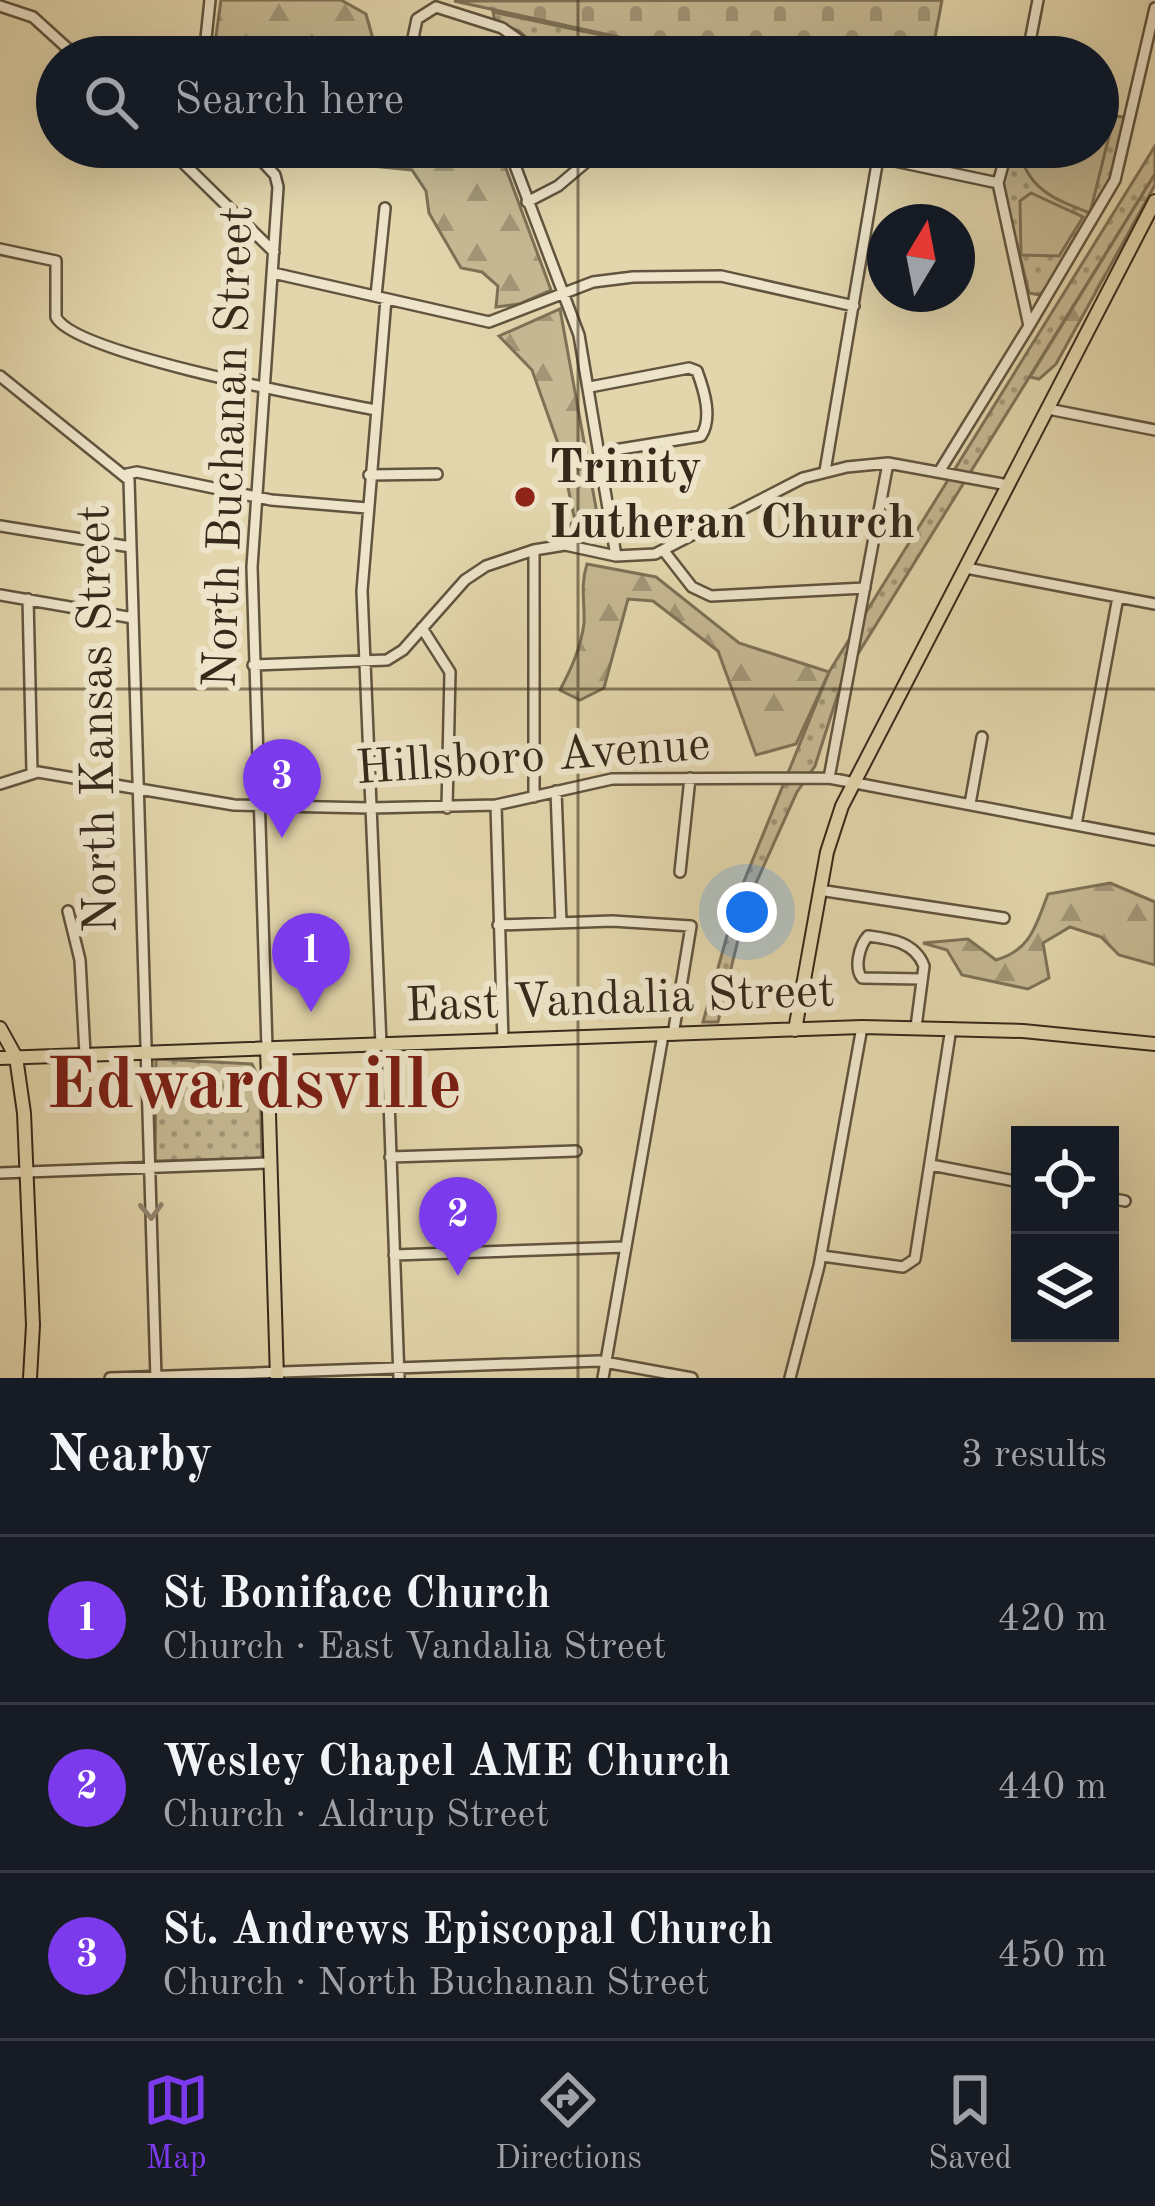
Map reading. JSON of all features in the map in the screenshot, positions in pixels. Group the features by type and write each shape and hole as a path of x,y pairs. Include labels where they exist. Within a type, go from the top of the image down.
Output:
{"main road":[{"path":"795,1030 819,890 837,818 1155,201"},
{"name":"East Vandalia Street","path":"0,1058 862,1027 951,1028 1155,1044"},
{"path":"0,1028 16,1057 28,1172 29,1378"},
{"path":"267,1048 277,1376"}],"street":[{"path":"206,36 210,0"},
{"path":"1032,36 1038,0"},
{"path":"2,4 33,17 54,36"},
{"path":"413,36 417,19 443,4 513,36"},
{"path":"1119,163 1155,8"},
{"path":"188,168 274,252"},
{"name":"North Buchanan Street","path":"267,168 278,180 256,498 253,664 267,1048"},
{"path":"515,168 562,293 590,387 616,556"},
{"path":"527,202 579,168"},
{"path":"825,471 876,168"},
{"path":"926,168 998,183"},
{"path":"1002,168 998,183 1029,326"},
{"path":"939,472 1115,180 1118,168"},
{"path":"385,208 367,508 365,663 399,1373"},
{"path":"0,249 56,262 56,317 69,331 137,356 376,410"},
{"path":"273,273 489,322 604,279 711,276 854,306"},
{"path":"590,387 689,368 699,376 705,406 707,424 701,436 602,452"},
{"name":"North Kansas Street","path":"0,376 127,474 156,1377"},
{"path":"1048,409 1155,430"},
{"path":"829,778 888,464"},
{"path":"253,664 365,663 395,657 475,573 535,550 565,545 616,556 664,551 825,471 888,464 1008,485"},
{"path":"127,474 137,472 256,498 367,508"},
{"path":"369,475 437,474"},
{"path":"0,526 131,547"},
{"path":"534,797 535,550"},
{"path":"664,551 692,587 711,596 865,588"},
{"path":"966,568 1155,604"},
{"path":"0,595 133,618"},
{"path":"1076,825 1118,597"},
{"path":"28,599 32,772"},
{"path":"422,628 449,672 447,808"},
{"path":"970,804 982,737"},
{"name":"Hillsboro Avenue","path":"0,784 32,772 258,807 447,808 496,805 612,779 829,778 1155,840"},
{"path":"680,872 690,778"},
{"path":"556,791 561,923"},
{"path":"496,805 503,1041"},
{"path":"819,890 1004,918"},
{"path":"68,911 80,960 86,1054"},
{"path":"498,925 691,926 603,1378"},
{"path":"916,1027 922,980 922,958 904,944 868,936 863,941 858,966 862,978 922,980"},
{"path":"790,1378 822,1256 862,1027"},
{"path":"822,1256 909,1264 915,1259 951,1028"},
{"path":"390,1157 576,1151"},
{"path":"0,1173 268,1162"},
{"path":"931,1165 1011,1180"},
{"path":"1119,1200 1125,1201"},
{"path":"394,1255 626,1247"},
{"path":"110,1378 399,1373 606,1362 692,1378"}],"green space":[{"path":"221,0 341,0 366,14 372,36 216,36"},
{"path":"942,0 935,36 614,36 454,1"},
{"path":"493,12 606,36 525,36 495,21"},
{"path":"1119,116 1128,118 1119,150"},
{"path":"1155,146 1155,174 843,678 815,766 797,792 747,903 718,1022 703,1022 738,896 829,672"},
{"path":"392,168 506,168 551,290 519,304 496,307 498,286 482,272 461,268 429,213 426,191 412,170"},
{"path":"1006,168 1114,168 1109,186 1040,295 1029,293 1002,183"},
{"path":"1026,168 1101,168 1090,213 1064,203"},
{"path":"1155,174 1155,185 1056,364 1039,379 1030,377"},
{"path":"1031,193 1083,217 1059,256 1021,255 1020,201"},
{"path":"560,309 602,541 554,534 575,521 560,449 532,370 499,336"},
{"path":"587,564 656,577 739,643 829,672 796,744 756,755 718,651 653,601 628,599 604,688 580,700 560,690 583,632"},
{"path":"1110,883 1155,902 1155,965 1119,955 1101,937 1070,927 1043,943 1049,978 1028,989 962,975 947,950 923,943 968,939 996,960 1025,943 1048,894"},
{"path":"156,1059 252,1064 260,1081 262,1158 155,1161"}],"place":[{"name":"Trinity Lutheran Church","path":"525,497"},
{"name":"St. Andrews Episcopal Church","path":"282,838"},
{"name":"St Boniface Church","path":"311,1012"},
{"name":"Wesley Chapel AME Church","path":"458,1276"}],"district":[{"name":"Edwardsville","path":"254,1088"}]}
